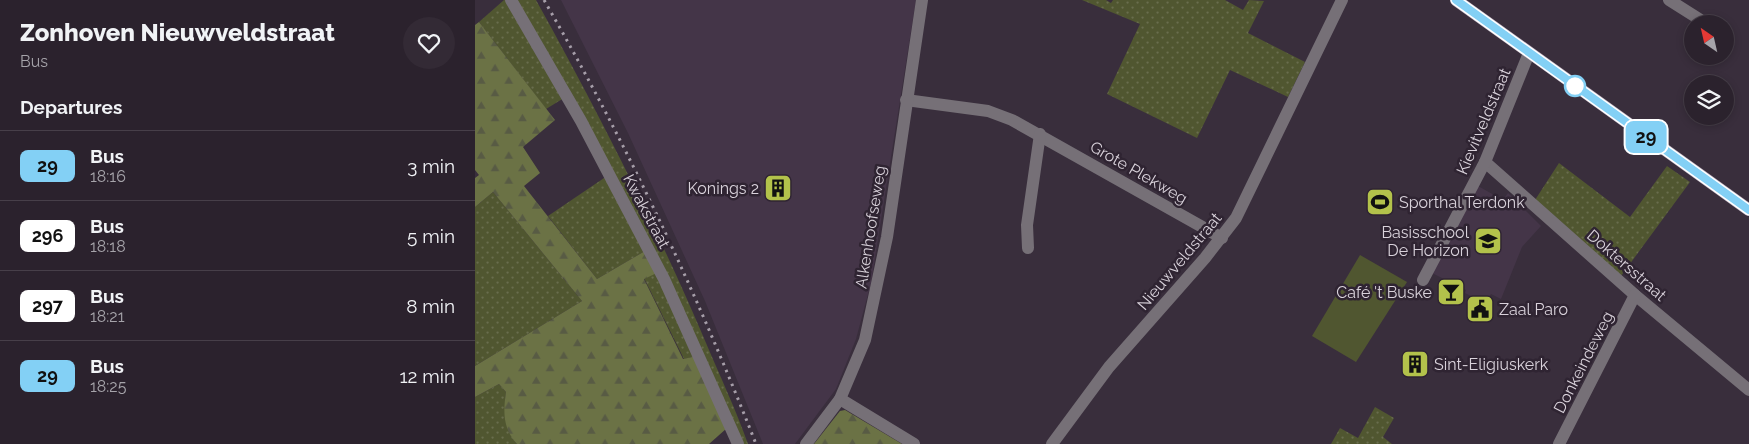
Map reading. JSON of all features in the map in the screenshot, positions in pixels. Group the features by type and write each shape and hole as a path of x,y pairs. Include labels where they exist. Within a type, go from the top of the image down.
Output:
{"main road":[{"path":"1455,0 1749,210"}],"street":[{"name":"Kwakstraat","path":"511,0 581,121 664,279 738,444"},
{"name":"Alkenhoofseweg","path":"806,444 840,399 865,340 877,294 887,236 922,0"},
{"name":"Nieuwveldstraat","path":"1051,444 1109,367 1222,238 1236,218 1342,0"},
{"path":"1669,0 1693,15"},
{"name":"Kievitveldstraat","path":"1423,280 1485,162 1529,53"},
{"name":"Grote Plekweg","path":"906,100 989,111 1040,134 1222,238"},
{"path":"1028,248 1027,225 1040,134"},
{"name":"Doktersstraat","path":"1485,162 1635,295 1749,390"},
{"name":"Donkeindeweg","path":"1559,444 1635,295"},
{"path":"840,399 914,444"}],"shaded area":[{"name":"Konings 2","path":"561,0 916,0 871,283 856,339 836,389 795,444 763,444 705,301 628,133"},
{"name":"Basisschool De Horizon","path":"1478,186 1503,200 1508,193 1541,226 1522,247 1501,299 1491,294 1485,303 1465,293 1466,290 1432,273"}],"green space":[{"path":"504,0 508,0 564,98 546,109 479,22"},
{"path":"517,0 536,0 582,84 667,255 748,444 741,444"},
{"path":"1082,0 1106,0 1111,3 1113,0 1225,0 1243,10 1249,0 1264,1 1248,33 1305,62 1288,97 1230,70 1197,138 1107,94 1140,24"},
{"path":"479,22 555,120 523,147 540,173 524,186 597,279 645,251 657,273 644,279 683,359 697,356 727,428 709,444 517,444 509,432 505,420 506,392 499,384 475,397 475,366 582,301 493,192 475,207 475,178 479,175 475,170 475,25"},
{"path":"1559,163 1630,217 1667,166 1690,182 1621,276 1535,200"},
{"path":"607,176 645,251 597,279 548,216"},
{"path":"493,192 582,301 475,366 475,207"},
{"path":"1360,255 1407,282 1356,362 1312,336"},
{"path":"657,273 697,356 684,359 644,278"},
{"path":"499,384 506,392 506,419 510,433 517,444 475,444 475,397"},
{"path":"1375,407 1394,418 1383,437 1392,444 1331,444 1340,428 1358,438"},
{"path":"845,410 902,444 814,444 840,411"}],"railway":[{"path":"544,0 603,108 658,218 709,330 756,444"}],"bus line":[{"name":"29","path":"1456,0 1749,210"}],"place":[{"name":"Konings 2","path":"778,188"},
{"name":"Sporthal Terdonk","path":"1380,202"},
{"name":"Basisschool De Horizon","path":"1488,241"},
{"name":"Café 't Buske","path":"1451,292"},
{"name":"Zaal Paro","path":"1480,309"},
{"name":"Sint-Eligiuskerk","path":"1415,364"}]}
